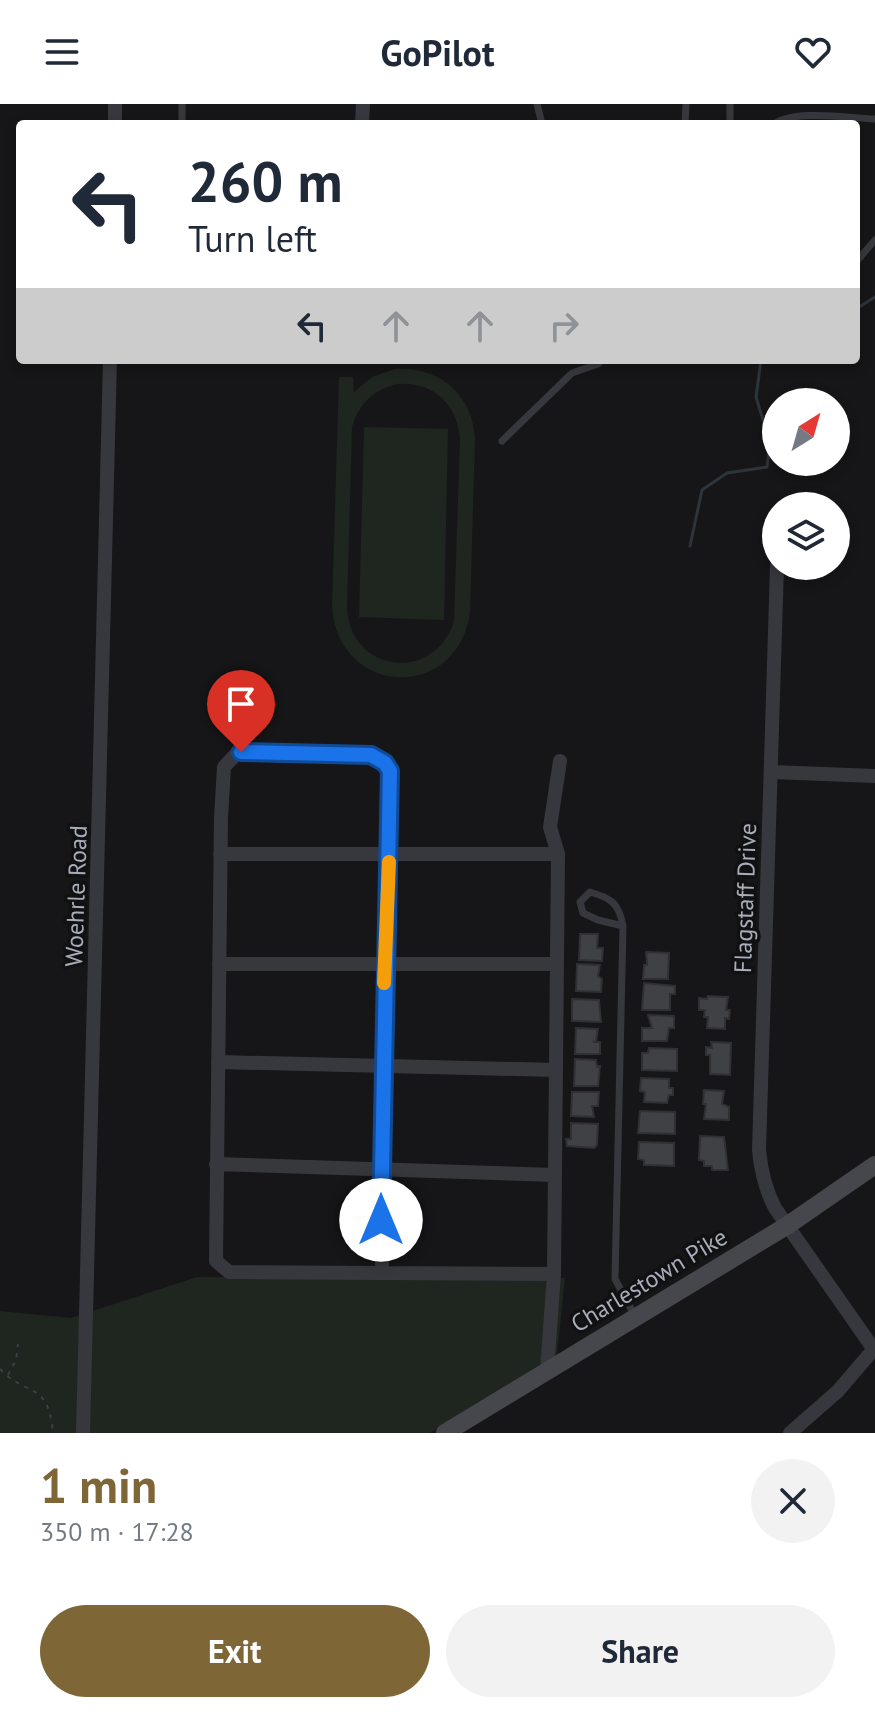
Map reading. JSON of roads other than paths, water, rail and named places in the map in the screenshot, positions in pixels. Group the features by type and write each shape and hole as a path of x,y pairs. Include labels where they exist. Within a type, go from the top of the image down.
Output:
{"street":[{"name":"Woehrle Road","path":"83,1433 110,364"},
{"name":"Flagstaff Drive","path":"776,580 759,1150 767,1193 874,1350"},
{"path":"382,1271 382,1066 390,771 371,755 241,752 224,767 220,854 215,1255 221,1267 229,1272 554,1274"},
{"path":"547,1370 554,1274 558,854 550,827 560,761"},
{"path":"772,772 875,776"},
{"path":"220,854 558,854"},
{"path":"219,964 557,964"},
{"path":"218,1062 556,1070"},
{"path":"216,1164 555,1175"},
{"name":"Charlestown Pike","path":"445,1433 788,1225 875,1165"},
{"path":"790,1433 838,1391 874,1350"}],"lane":[{"path":"780,120 803,116 875,119"},
{"path":"860,257 875,240"},
{"path":"502,441 572,373 598,364"},
{"path":"623,926 583,913 580,902 590,892 606,897 620,910 623,926 615,1279 635,1316"}],"waterway":[{"path":"860,306 875,297"},
{"path":"690,546 702,490 727,473 767,467 770,443 756,397 760,364"}]}
